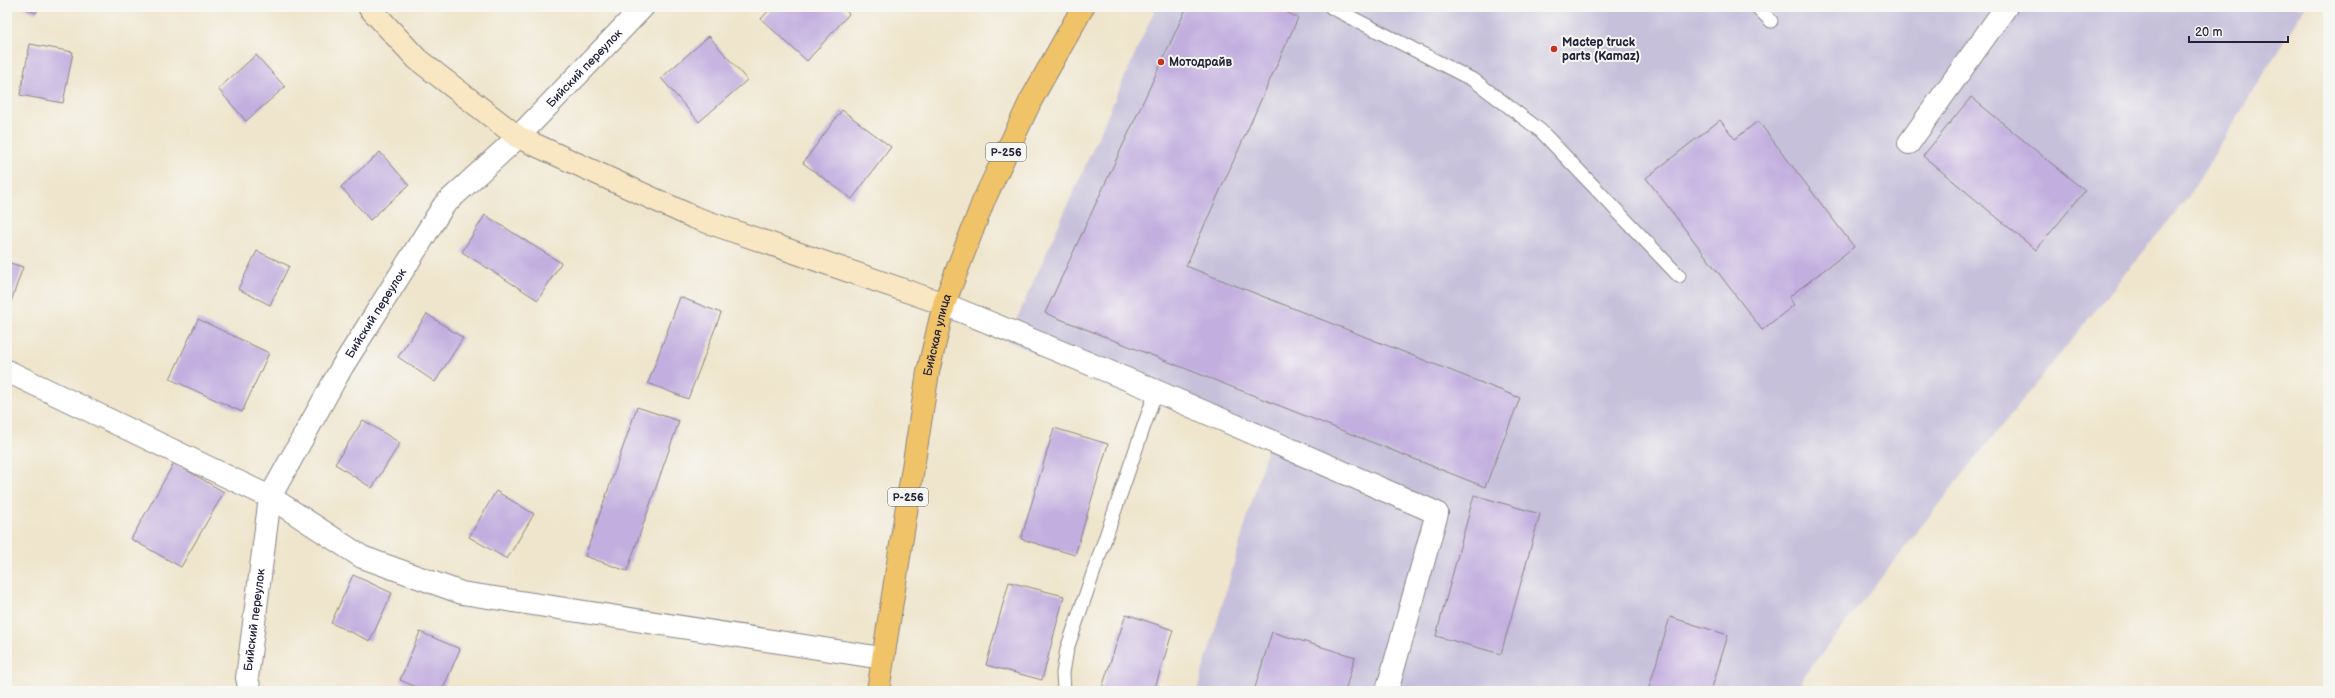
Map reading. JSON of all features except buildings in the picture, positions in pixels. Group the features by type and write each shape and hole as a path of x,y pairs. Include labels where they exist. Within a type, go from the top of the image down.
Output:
{"main road":[{"name":"Бийская улица","path":"878,691 928,372 944,304 982,202 1031,100 1083,7"}],"street":[{"path":"369,7 417,59 518,136 692,217 944,304 1156,391 1437,513 1387,691"},
{"name":"Бийский переулок","path":"250,691 247,678 270,497 342,367 444,205 518,136 643,7"},
{"path":"1909,143 2006,7"},
{"path":"7,371 270,497 362,557 462,593 882,658"}],"lane":[{"path":"1331,7 1475,81 1541,131 1679,276"},
{"path":"1757,7 1771,21"},
{"path":"1064,691 1063,673 1067,649 1156,391"}],"shaded area":[{"path":"1156,7 2305,7 2189,196 1968,467 1804,676 1799,691 1197,691 1268,446 1007,341"}],"place":[{"name":"Mactep truck parts (Kamaz)","path":"1554,49"},
{"name":"Мотодрайв","path":"1161,62"}]}
